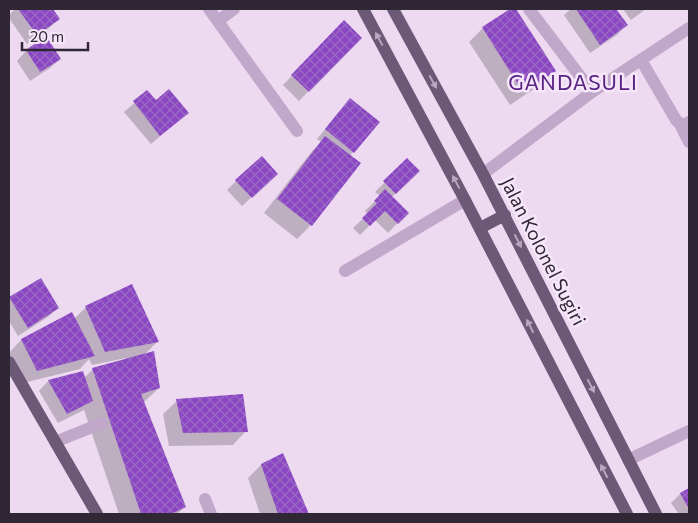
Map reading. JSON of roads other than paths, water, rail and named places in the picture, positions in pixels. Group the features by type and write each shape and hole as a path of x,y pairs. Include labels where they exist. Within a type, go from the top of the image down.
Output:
{"main road":[{"path":"363,9 466,200 627,514"},
{"name":"Jalan Kolonel Sugiri","path":"393,9 484,174 656,514"},
{"path":"480,228 505,215"},
{"path":"9,362 97,514"}],"street":[{"path":"209,9 297,131"},
{"path":"218,21 234,9"},
{"path":"529,9 592,92"},
{"path":"484,174 592,92 689,28"},
{"path":"641,60 676,120 685,123 689,142"},
{"path":"345,271 466,200"},
{"path":"56,442 102,422"},
{"path":"628,460 689,431"},
{"path":"204,499 210,514"}],"district":[{"name":"GANDASULI","path":"573,81"}]}
